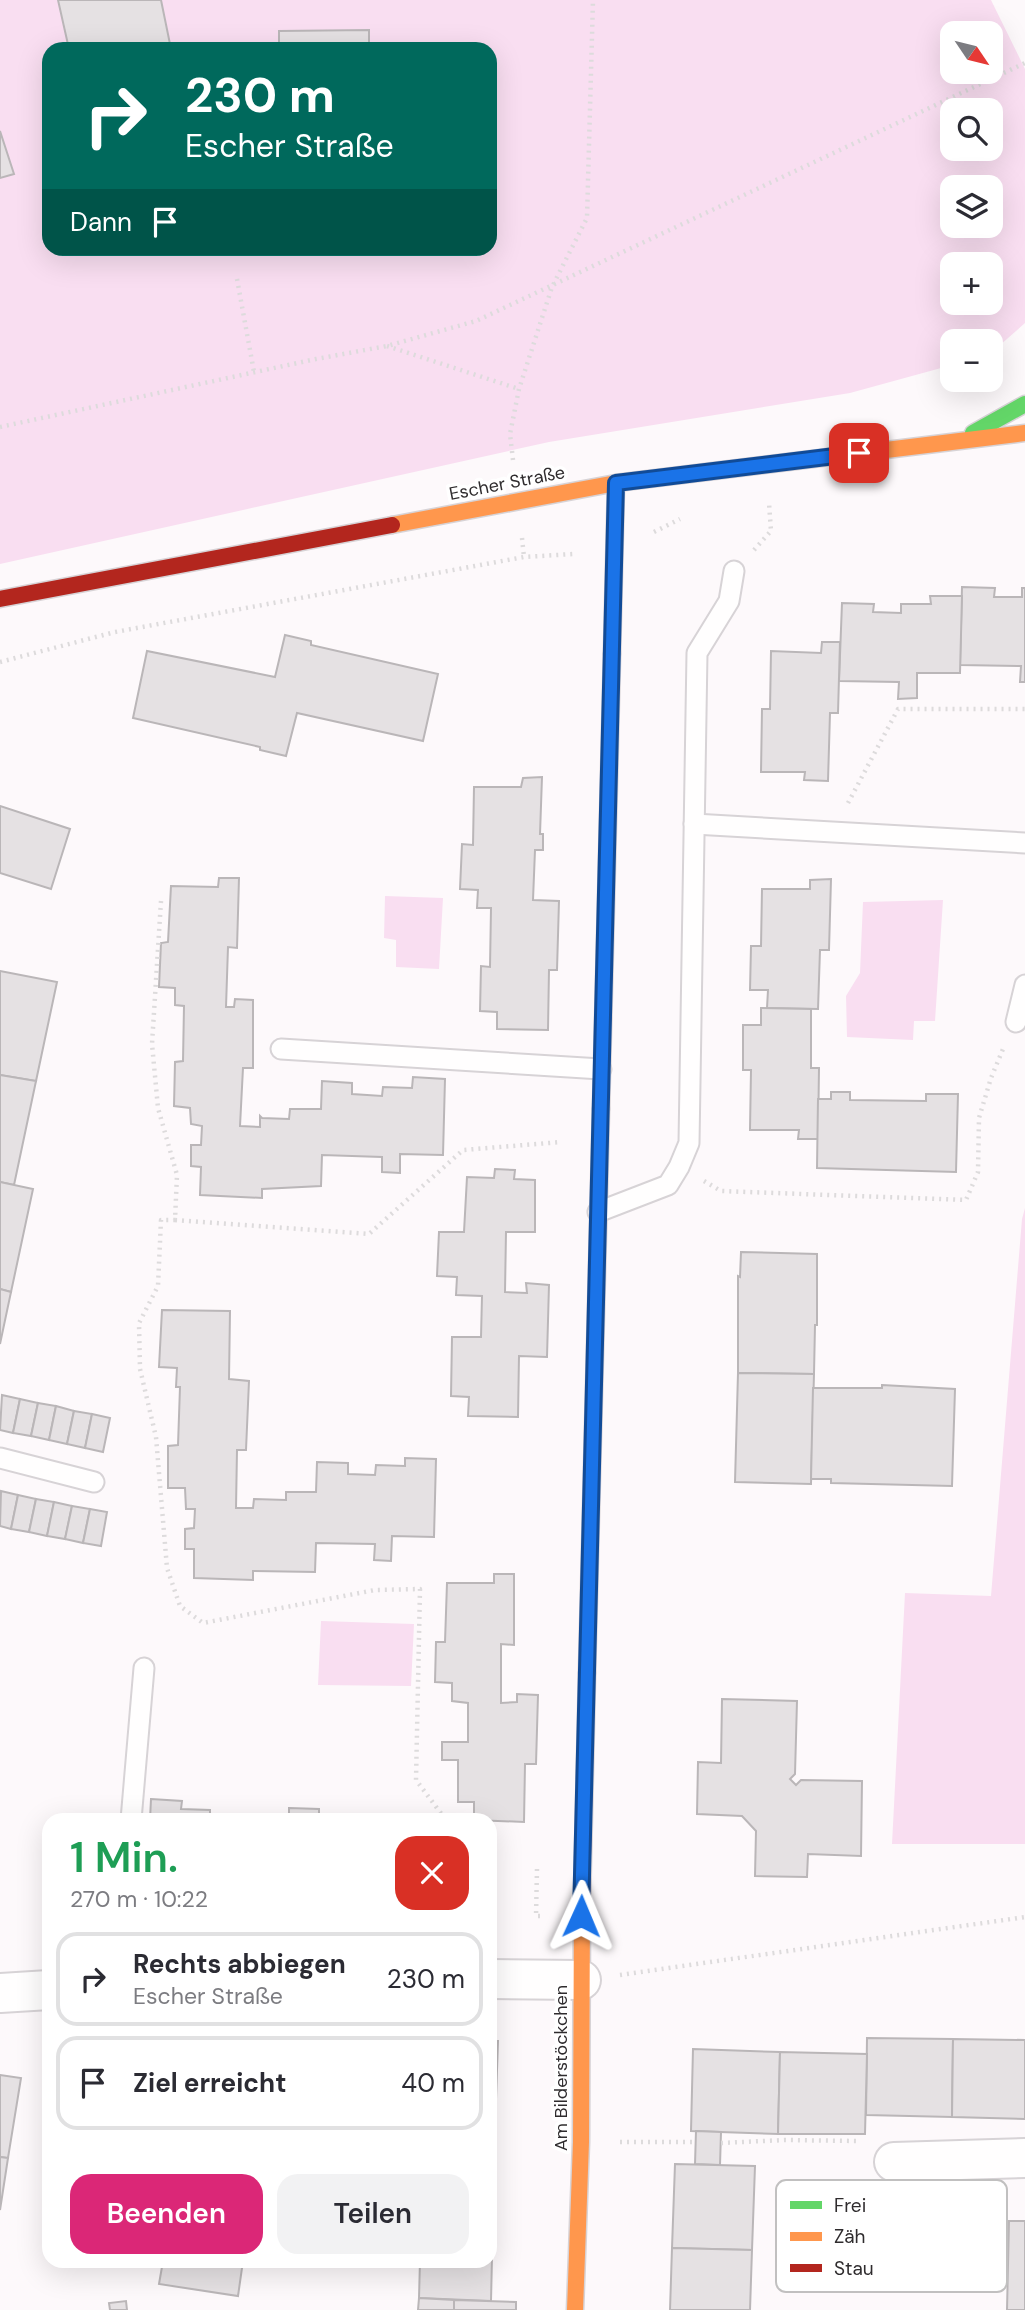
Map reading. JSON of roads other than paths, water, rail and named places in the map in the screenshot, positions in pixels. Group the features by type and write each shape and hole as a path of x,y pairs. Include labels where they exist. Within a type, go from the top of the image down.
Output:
{"street":[{"path":"959,441 1025,404"},
{"name":"Escher Straße","path":"0,599 616,483 1025,433"},
{"name":"Am Bilderstöckchen","path":"575,2310 581,2142 582,1867 616,483"},
{"path":"497,1979 581,1980"},
{"path":"0,1993 42,1990"},
{"path":"894,2162 1025,2158"}],"lane":[{"path":"598,1212 668,1185 689,1143 697,653 729,601 734,571"},
{"path":"694,824 1025,843"},
{"path":"1016,1022 1025,985"},
{"path":"281,1049 601,1069"},
{"path":"0,1458 94,1482"},
{"path":"132,1813 144,1668"}]}
